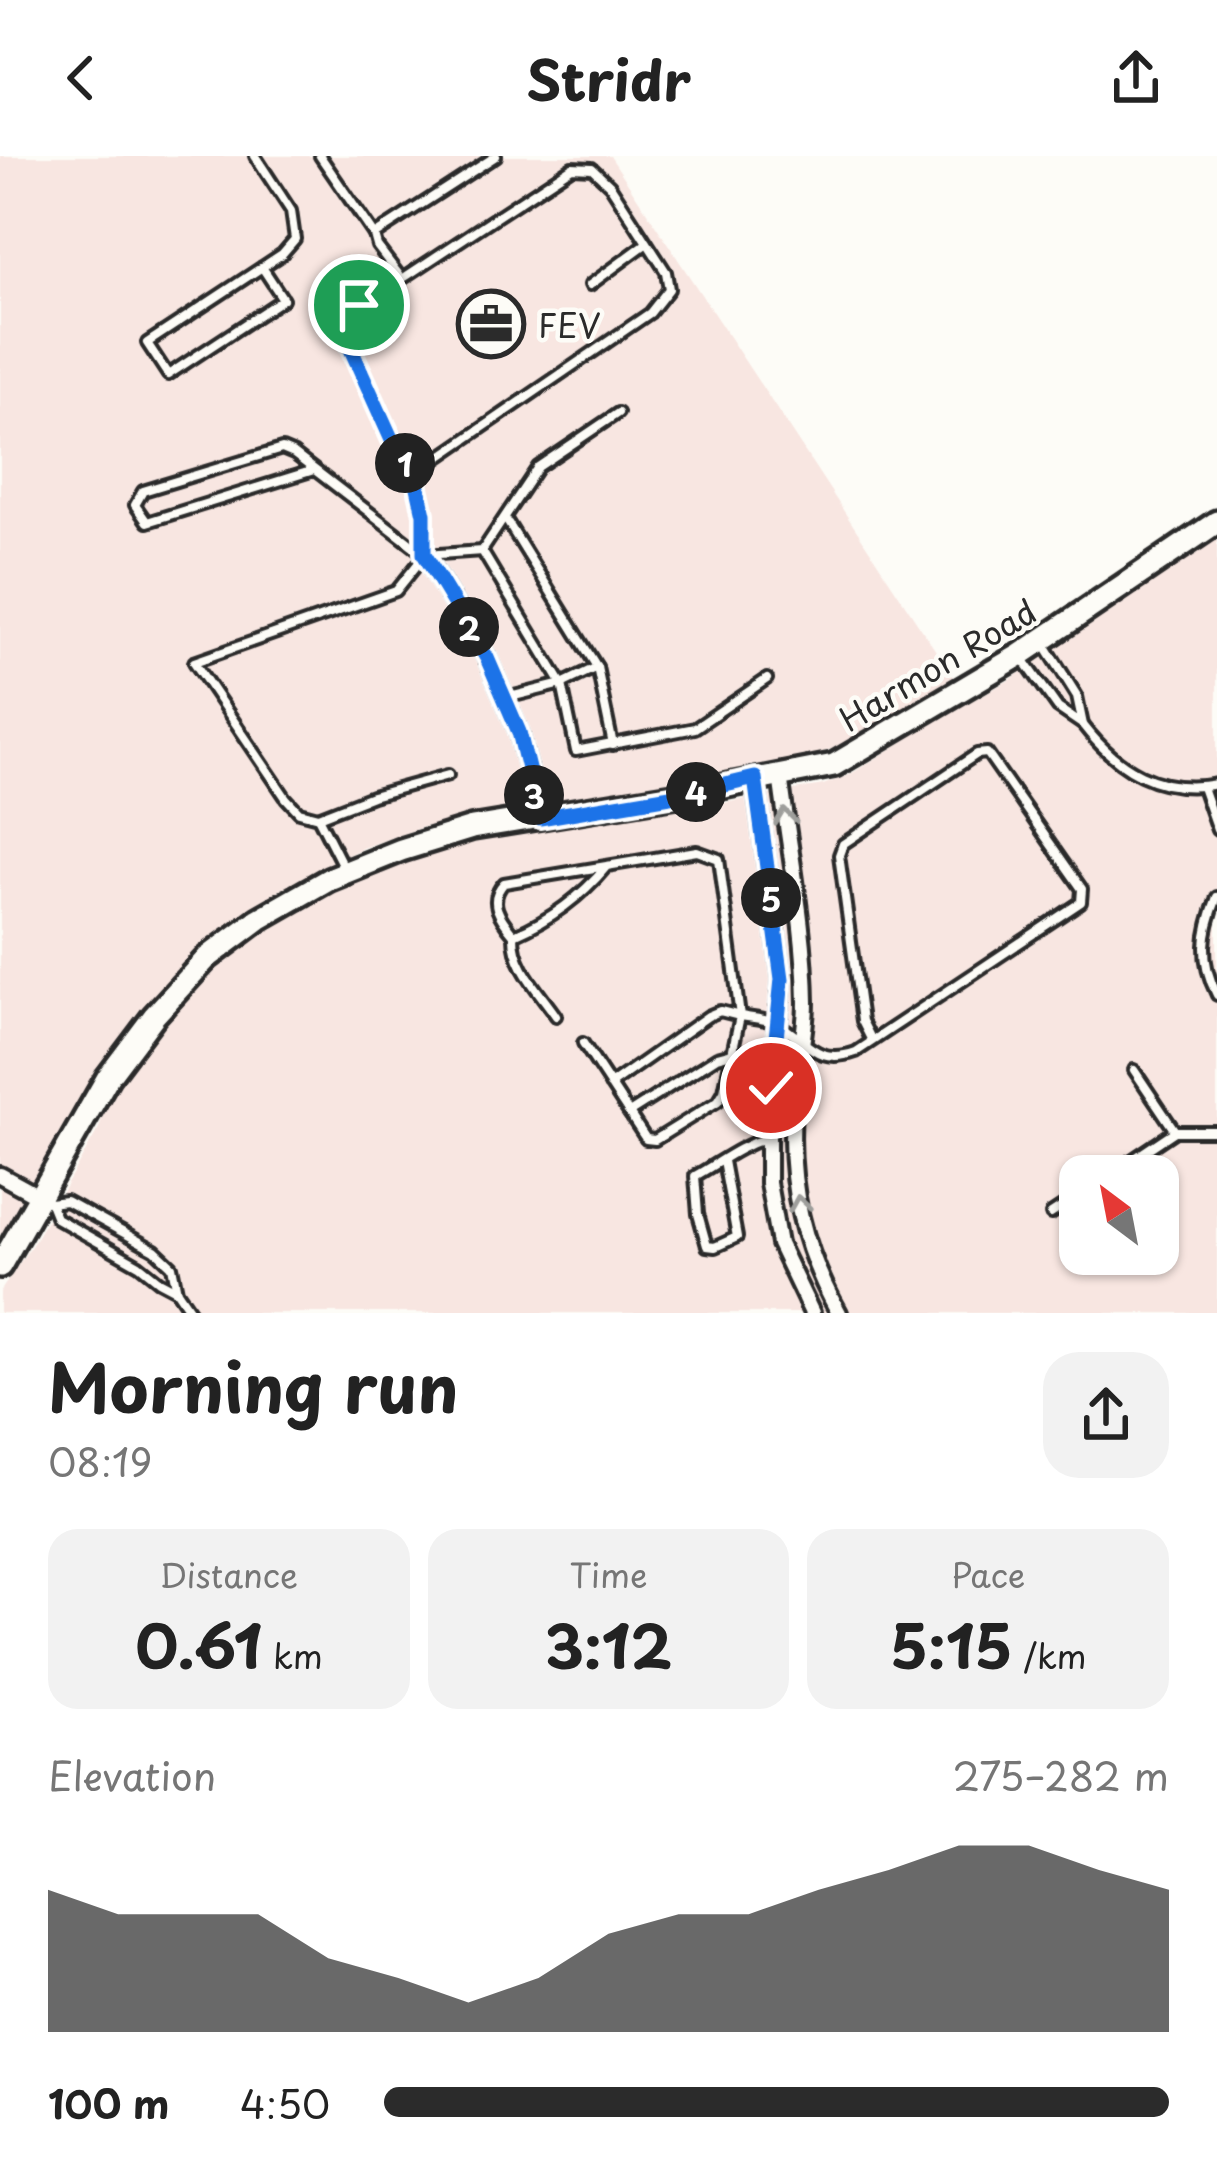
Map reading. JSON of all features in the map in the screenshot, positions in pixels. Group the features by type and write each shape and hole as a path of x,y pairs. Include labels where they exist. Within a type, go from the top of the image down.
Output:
{"street":[{"name":"Harmon Road","path":"0,1266 45,1200 107,1077 207,958 259,919 329,879 472,828 834,765 1020,655 1217,522"},
{"path":"424,554 487,658 505,698 519,732 540,818"},
{"path":"780,774 805,968 806,1009 793,1112 796,1208 839,1313"},
{"path":"755,778 782,979 766,1156 779,1244 812,1313"},
{"path":"0,1174 45,1200"}],"lane":[{"path":"255,156 291,211 296,239 282,254 262,267 147,344 168,375 283,299 262,267"},
{"path":"320,156 402,280"},
{"path":"374,235 496,156"},
{"path":"415,474 650,313 669,289 666,272 648,243 610,185 592,168 572,167 359,305 340,325 400,458 415,474 424,514 424,554 396,592 194,662 299,812 318,818 372,796 448,775"},
{"path":"590,285 648,243"},
{"path":"482,551 538,467 618,413"},
{"path":"314,470 147,522 135,505 143,491 282,449 294,454 424,554 482,551"},
{"path":"505,518 597,667 613,745"},
{"path":"482,551 562,684 576,751 695,728 767,679"},
{"path":"1042,640 1077,696 1083,724"},
{"path":"1020,655 1058,708 1083,724 1107,753 1133,772 1167,785 1217,784"},
{"path":"505,698 562,684 597,667"},
{"path":"610,1085 720,1011 777,1023 800,1043 842,1057 872,1041 1081,902 1082,889 986,753 977,754 843,844 838,855 862,1021 872,1041"},
{"path":"1202,787 1217,830"},
{"path":"318,818 346,872"},
{"path":"556,1016 519,962 514,935 494,904 504,883 697,851 719,859 740,1016 718,1101 655,1140 646,1138 583,1043"},
{"path":"514,935 537,926 588,888 607,866"},
{"path":"1217,897 1207,922 1204,952 1217,995"},
{"path":"629,1113 717,1057 732,1053"},
{"path":"1134,1070 1175,1131"},
{"path":"1139,1155 1175,1131 1217,1131"},
{"path":"723,1160 737,1237 707,1246 694,1177 739,1147 767,1138"},
{"path":"45,1200 56,1218 177,1291"},
{"path":"45,1200 66,1202 155,1250 172,1266 177,1291 192,1313"},
{"path":"1051,1214 1059,1209"}],"shaded area":[{"path":"0,156 610,156 955,680 902,717 818,754 423,827 362,848 279,890 173,977 120,1039 0,1242"},
{"path":"1217,531 1217,1313 0,1313 0,1292 33,1243 99,1128 108,1100 143,1045 208,975 277,921 371,868 464,841 823,785 849,775 1011,679"}],"place":[{"name":"FEV","path":"491,324"}],"route":[{"path":"359,305 340,325 400,458 415,474 424,514 424,554 487,658 519,732 540,818 755,778 782,979 771,1088"}]}
